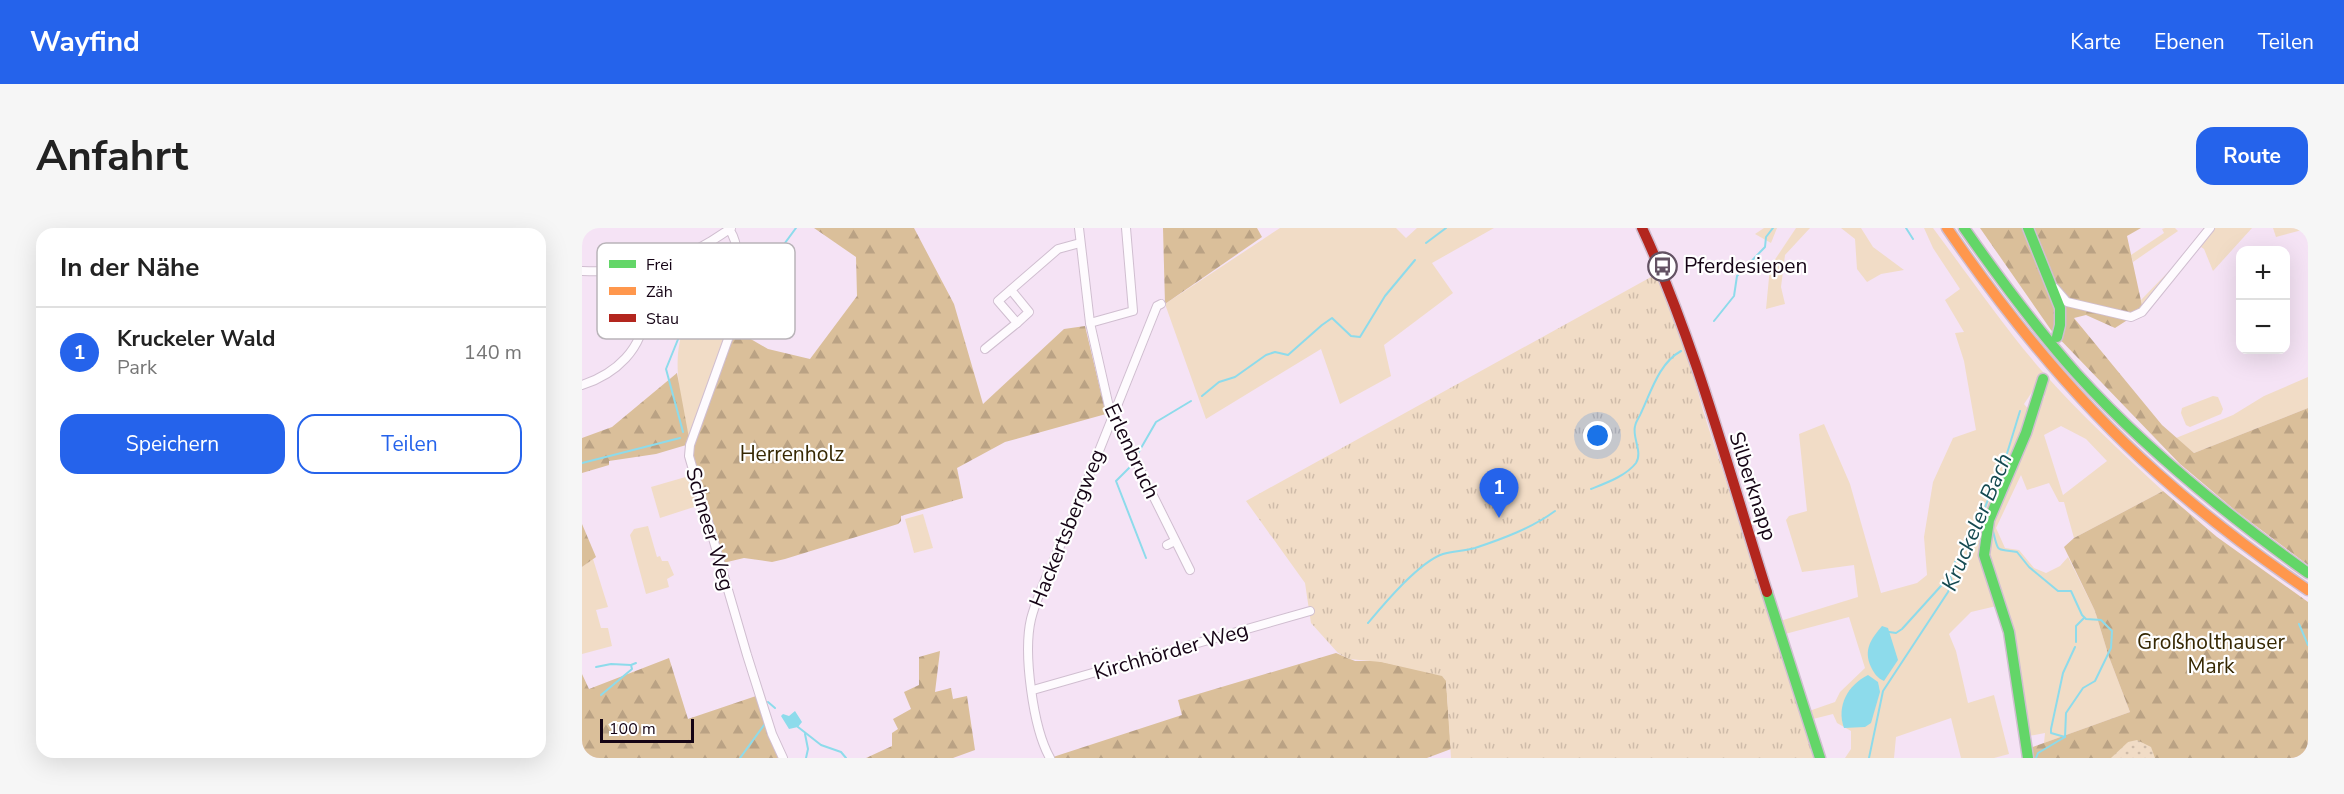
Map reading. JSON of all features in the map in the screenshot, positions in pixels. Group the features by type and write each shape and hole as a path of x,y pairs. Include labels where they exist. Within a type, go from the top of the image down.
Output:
{"main road":[{"name":"Silberknapp","path":"1642,228 1663,275 1691,354 1820,758"},
{"path":"1947,228 1982,279 2044,357 2123,441 2156,473 2218,524 2308,590"},
{"path":"1964,228 2016,300 2051,343 2133,431 2222,510 2308,573"},
{"path":"2028,228 2060,308 2057,337"},
{"path":"2024,757 2009,632 1984,555 1989,520 2026,433 2043,379"}],"street":[{"name":"Erlenbruch","path":"1079,228 1090,323 1112,414 1190,570"},
{"path":"1090,323 1132,311 1126,228"},
{"path":"2048,280 2067,302 2131,317 2142,312 2210,228"},
{"path":"706,243 730,229"},
{"name":"Schneer Weg","path":"730,229 736,243"},
{"path":"1017,323 998,301 1058,249 1080,243"},
{"path":"582,271 597,271"},
{"path":"985,350 1029,312 1011,290"},
{"name":"Hackertsbergweg","path":"1050,758 1042,745 1038,728 1030,667 1030,622 1112,414 1159,305"},
{"path":"582,385 614,371 638,339"},
{"name":"Schneer Weg","path":"728,339 690,445 689,456 744,646 768,722 783,758"},
{"path":"1167,545 1175,541"},
{"name":"Kirchhörder Weg","path":"1033,690 1310,612"}],"green space":[{"name":"Herrenholz","path":"814,228 914,228 954,304 983,404 1064,329 1085,326 1106,414 1005,442 957,468 963,498 901,516 898,524 772,562 744,558 723,563 692,457 693,443 656,454 609,461 609,465 582,473 582,438 612,427 677,373 689,438 726,339 751,339 768,349 810,359 857,296 856,257"},
{"path":"1163,228 1257,228 1262,237 1165,304"},
{"path":"1280,228 1396,228 1406,238 1417,228 1494,228 1432,263 1453,293 1384,345 1391,376 1340,404 1321,349 1206,419 1165,304"},
{"path":"1764,228 1777,228 1771,243 1755,234"},
{"path":"1796,228 1810,228 1785,255 1781,287 1785,304 1766,309 1770,267"},
{"path":"1841,228 1861,228 1873,247 1904,270 1881,274 1867,282 1857,269 1855,239"},
{"path":"1924,228 1933,228 1986,301 2056,387 2163,491 2074,538 2064,502 2059,502 2049,483 2027,490 2021,475 1996,528 2005,548 2019,550 2034,568 2046,573 2060,566 2068,557 2095,611 2109,657 2130,712 2044,743 2045,733 2029,736 2005,604 1971,612 1949,634 1956,651 1968,703 1994,695 2009,754 1994,758 1961,758 1951,718 1896,737 1894,758 1845,758 1851,749 1851,731 1837,723 1833,714 1813,719 1809,711 1835,702 1840,692 1865,668 1849,617 1785,634 1780,621 1858,597 1854,565 1802,572 1786,520 1789,516 1807,511 1799,434 1824,424 1850,484 1881,593 1917,583 1927,575 1924,537 1933,482 1953,438 1976,430 1964,361 1955,333 1964,332 1945,300 1960,289 1933,248","holes":["2036,386 2045,396 2035,417 2024,404","2061,426 2086,439 2107,461 2063,495 2044,435"]},
{"path":"1980,228 2141,228 2127,236 2143,310 2115,328 2086,315 2074,318 2162,425 2194,453 2308,408 2308,565 2236,511 2180,464 2051,330"},
{"path":"2175,228 2178,231 2133,262 2131,255 2164,233 2162,229"},
{"path":"2204,228 2252,228 2213,271 2204,249 2198,245 2143,310 2141,300 2173,267"},
{"path":"2273,228 2302,228 2302,230 2276,237"},
{"path":"1660,272 1704,414 1818,758 1451,758 1446,681 1442,676 1381,662 1349,659 1338,653 1311,623 1305,583 1246,501"},
{"path":"681,339 726,339 689,440 679,386"},
{"path":"2308,377 2308,408 2194,453 2176,438 2233,415 2264,396"},
{"path":"2213,396 2218,397 2223,409 2221,414 2190,427 2186,425 2181,413 2182,408"},
{"path":"689,476 697,506 660,518 651,487"},
{"name":"Großholthauser Mark","path":"2163,491 2217,537 2308,602 2308,758 2032,758 2030,748 2130,712 2109,657 2095,611 2064,547 2074,538"},
{"path":"923,514 933,548 914,553 905,519"},
{"path":"582,524 596,557 582,567"},
{"path":"648,526 657,557 660,556 662,561 668,561 674,575 667,579 669,587 646,594 630,535 634,529"},
{"path":"593,559 608,607 596,610 601,628 608,628 612,646 582,654 582,567"},
{"path":"940,651 935,692 951,688 953,699 967,696 975,750 953,758 866,758 892,746 892,733 898,729 893,719 911,709 904,692 919,685 919,657"},
{"path":"1336,653 1355,661 1378,661 1441,674 1446,680 1451,749 1427,758 1050,758 1182,715 1178,700"},
{"path":"669,658 688,719 756,696 779,758 582,758 582,674 589,689"},
{"path":"2137,740 2151,747 2155,758 2111,758 2128,742"}],"water":[{"path":"1882,626 1888,628 1898,660 1884,681 1873,671 1868,655 1869,645"},
{"path":"1868,675 1878,682 1880,692 1871,723 1865,727 1844,728 1842,712 1846,697 1855,684"},
{"path":"795,711 802,722 798,727 789,729 781,716 783,714 789,716"}],"waterway":[{"path":"785,243 796,228"},
{"path":"1426,243 1446,228"},
{"path":"1714,321 1734,296 1737,276 1765,247 1766,237 1773,228"},
{"name":"Kruckeler Bach","path":"1906,228 1913,239"},
{"path":"1202,396 1219,382 1235,377 1266,355 1275,352 1288,355 1332,318 1351,336 1360,337 1385,296 1415,260"},
{"path":"678,339 666,369 683,432"},
{"path":"1591,489 1609,482 1636,463 1638,459 1634,431 1636,423 1661,370 1673,356 1681,351"},
{"path":"1137,455 1156,422 1191,401"},
{"name":"Kruckeler Bach","path":"1869,758 1883,691 1948,592 1955,562 1979,528 1986,504 1997,480 1996,467 2005,460 2020,411"},
{"path":"582,463 680,438"},
{"path":"1133,464 1116,481 1146,558"},
{"path":"1368,623 1402,584 1434,558 1475,548 1506,537 1537,523 1555,511"},
{"path":"1993,531 1999,549 2017,552 2029,567 2058,591 2071,591 2086,619 2101,620 2112,631 2111,648 2095,681 2083,688 2066,713 2065,737 2038,753 2036,758"},
{"path":"1889,632 1896,633 1902,629 1950,576"},
{"path":"2076,642 2076,626 2084,618"},
{"path":"2299,624 2308,645"},
{"path":"2065,737 2051,733 2051,729 2063,673 2075,647"},
{"path":"601,695 632,669 631,665 636,663"},
{"path":"596,667 611,664 631,665"},
{"path":"768,702 775,708"},
{"path":"740,758 764,725"},
{"path":"798,727 821,745 841,752 846,758"},
{"path":"805,734 808,749 806,758"}],"traffic: fast":[{"path":"1964,228 2032,320 2102,401 2186,479 2308,573"},
{"path":"2028,228 2060,308 2057,337"},
{"path":"2028,758 2009,632 1984,555 1989,520 2026,433 2043,379"},
{"path":"1767,592 1820,758"}],"traffic: slow":[{"path":"1947,228 2019,326 2099,417 2193,504 2308,590"}],"traffic: jam":[{"path":"1642,228 1679,316 1695,362 1767,592"}],"place":[{"name":"Pferdesiepen","path":"1663,266"},
{"name":"Kruckeler Wald","path":"1499,518"}]}
